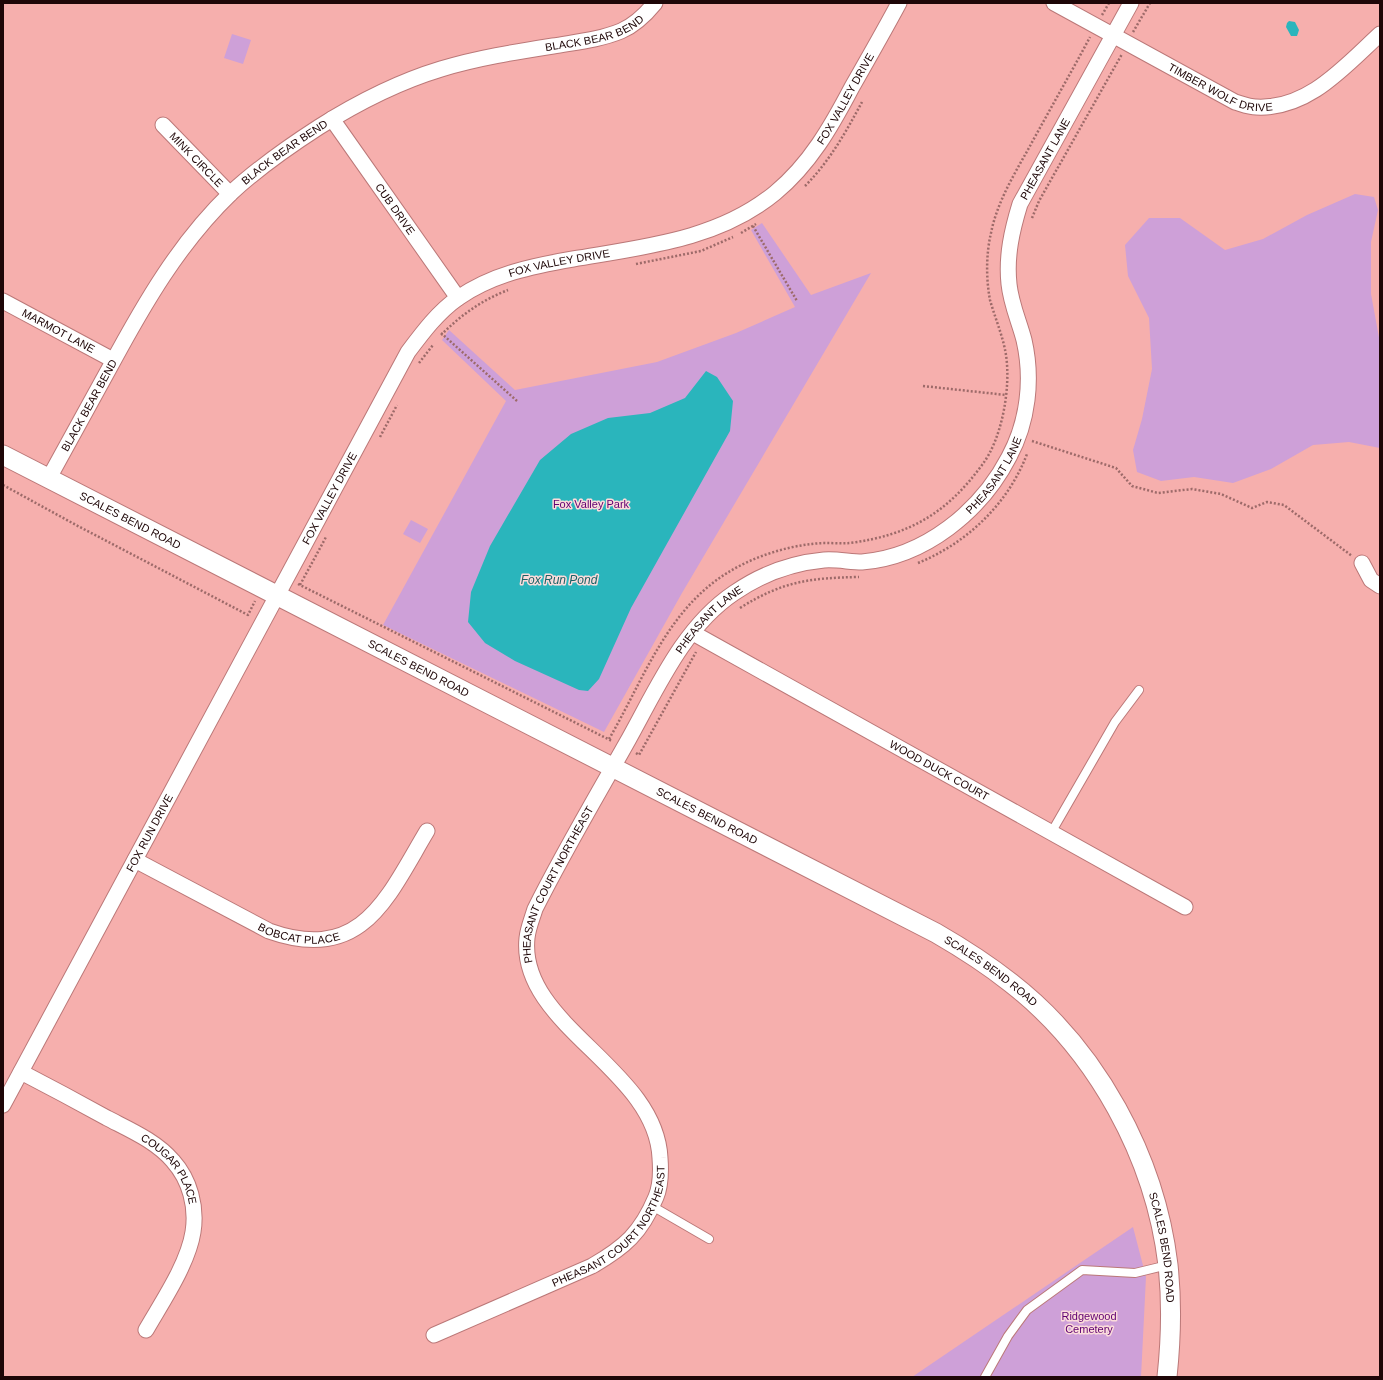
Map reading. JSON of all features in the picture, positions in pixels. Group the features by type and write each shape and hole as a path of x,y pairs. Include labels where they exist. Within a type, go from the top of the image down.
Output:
{"street":[{"name":"BLACK BEAR BEND","path":"49,478 140,311 162,275 184,245 230,194 275,157 332,119 383,92 440,70 475,60 594,40 622,31 643,17 655,3"},
{"name":"FOX VALLEY DRIVE","path":"284,598 408,352 430,323 458,298 488,281 507,273 535,266 685,239 731,221 774,194 805,165 824,138 899,3"},
{"name":"TIMBER WOLF DRIVE","path":"1054,3 1235,102 1255,107 1273,106 1292,102 1311,93 1327,82 1380,34"},
{"name":"PHEASANT LANE","path":"612,766 676,656 712,610 734,593 782,569 802,563 826,560 862,562 889,558 913,549 943,533 972,508 994,483 1010,457 1023,426 1027,398 1028,371 1024,341 1013,309 1009,283 1008,256 1012,231 1020,204 1131,3"},
{"name":"CUB DRIVE","path":"332,119 458,298"},
{"name":"MINK CIRCLE","path":"163,125 230,194"},
{"name":"MARMOT LANE","path":"3,302 113,360"},
{"name":"SCALES BEND ROAD","path":"3,455 936,933 978,958 1012,983 1045,1013 1076,1048 1098,1077 1114,1103 1132,1139 1146,1174 1156,1208 1168,1265 1171,1341 1167,1377"},
{"path":"1362,563 1371,580 1380,586"},
{"name":"FOX RUN DRIVE","path":"3,1105 135,860 284,598"},
{"name":"WOOD DUCK COURT","path":"693,633 707,639 1185,907"},
{"name":"PHEASANT COURT NORTHEAST","path":"434,1335 592,1266 615,1253 639,1230 658,1191 661,1171 660,1149 650,1117 625,1084 550,1005 538,986 531,970 527,954 529,926 535,909 612,766"},
{"name":"BOBCAT PLACE","path":"135,860 270,931 289,938 316,941 330,939 349,932 361,926 376,912 427,831"},
{"name":"COUGAR PLACE","path":"21,1072 136,1133 161,1148 182,1173 193,1202 193,1233 187,1253 146,1330"}],"lane":[{"path":"1051,833 1115,722 1139,690"},
{"path":"652,1206 709,1239"},
{"path":"985,1377 1008,1336 1027,1310 1082,1270 1135,1273 1168,1265"}],"path":[{"path":"609,739 624,714 635,689 669,630 685,610 702,593 726,573 765,555 795,546 815,543 848,543 880,538 910,528 943,508 961,492 984,462 1002,418 1006,395 1006,357 990,298 987,273 990,233 999,207 1021,162 1109,3"},
{"path":"1030,224 1040,201 1150,3"},
{"path":"803,187 820,169 838,144 862,102"},
{"path":"632,265 701,250 759,222"},
{"path":"753,226 797,301"},
{"path":"441,335 474,307 492,296 510,289"},
{"path":"430,323 441,335 517,401"},
{"path":"419,364 435,342"},
{"path":"923,386 1006,395"},
{"path":"377,443 399,402"},
{"path":"1030,446 1034,434"},
{"path":"1032,441 1116,468 1132,486 1158,493 1192,489 1221,494 1252,508 1266,502 1284,505 1362,563"},
{"path":"913,565 948,547 986,518 1011,486 1029,450"},
{"path":"284,598 329,532"},
{"path":"738,609 763,594 799,581 863,577"},
{"path":"639,755 698,650 707,639"}],"green space":[{"path":"232,34 251,40 243,64 224,58"},
{"path":"1355,194 1374,197 1378,210 1371,242 1371,294 1380,343 1380,448 1349,442 1313,445 1271,469 1233,483 1194,477 1161,481 1137,472 1133,450 1142,419 1152,369 1149,318 1128,276 1125,245 1149,218 1180,218 1225,250 1263,239 1307,215"},
{"name":"Fox Valley Park","path":"762,223 811,295 871,273 682,593 604,732 383,625 506,401 442,340 449,330 515,390 657,362 736,333 795,307 751,230"},
{"path":"411,520 428,529 420,543 403,534"},
{"name":"Ridgewood Cemetery","path":"1133,1227 1146,1277 1141,1377 912,1377"}],"water":[{"path":"1289,21 1295,22 1299,30 1297,36 1291,36 1286,27"},
{"name":"Fox Run Pond","path":"706,371 717,377 733,401 730,431 631,608 599,679 588,691 579,690 515,661 485,643 468,622 471,592 490,546 540,460 571,434 608,418 650,413 685,398"}]}
